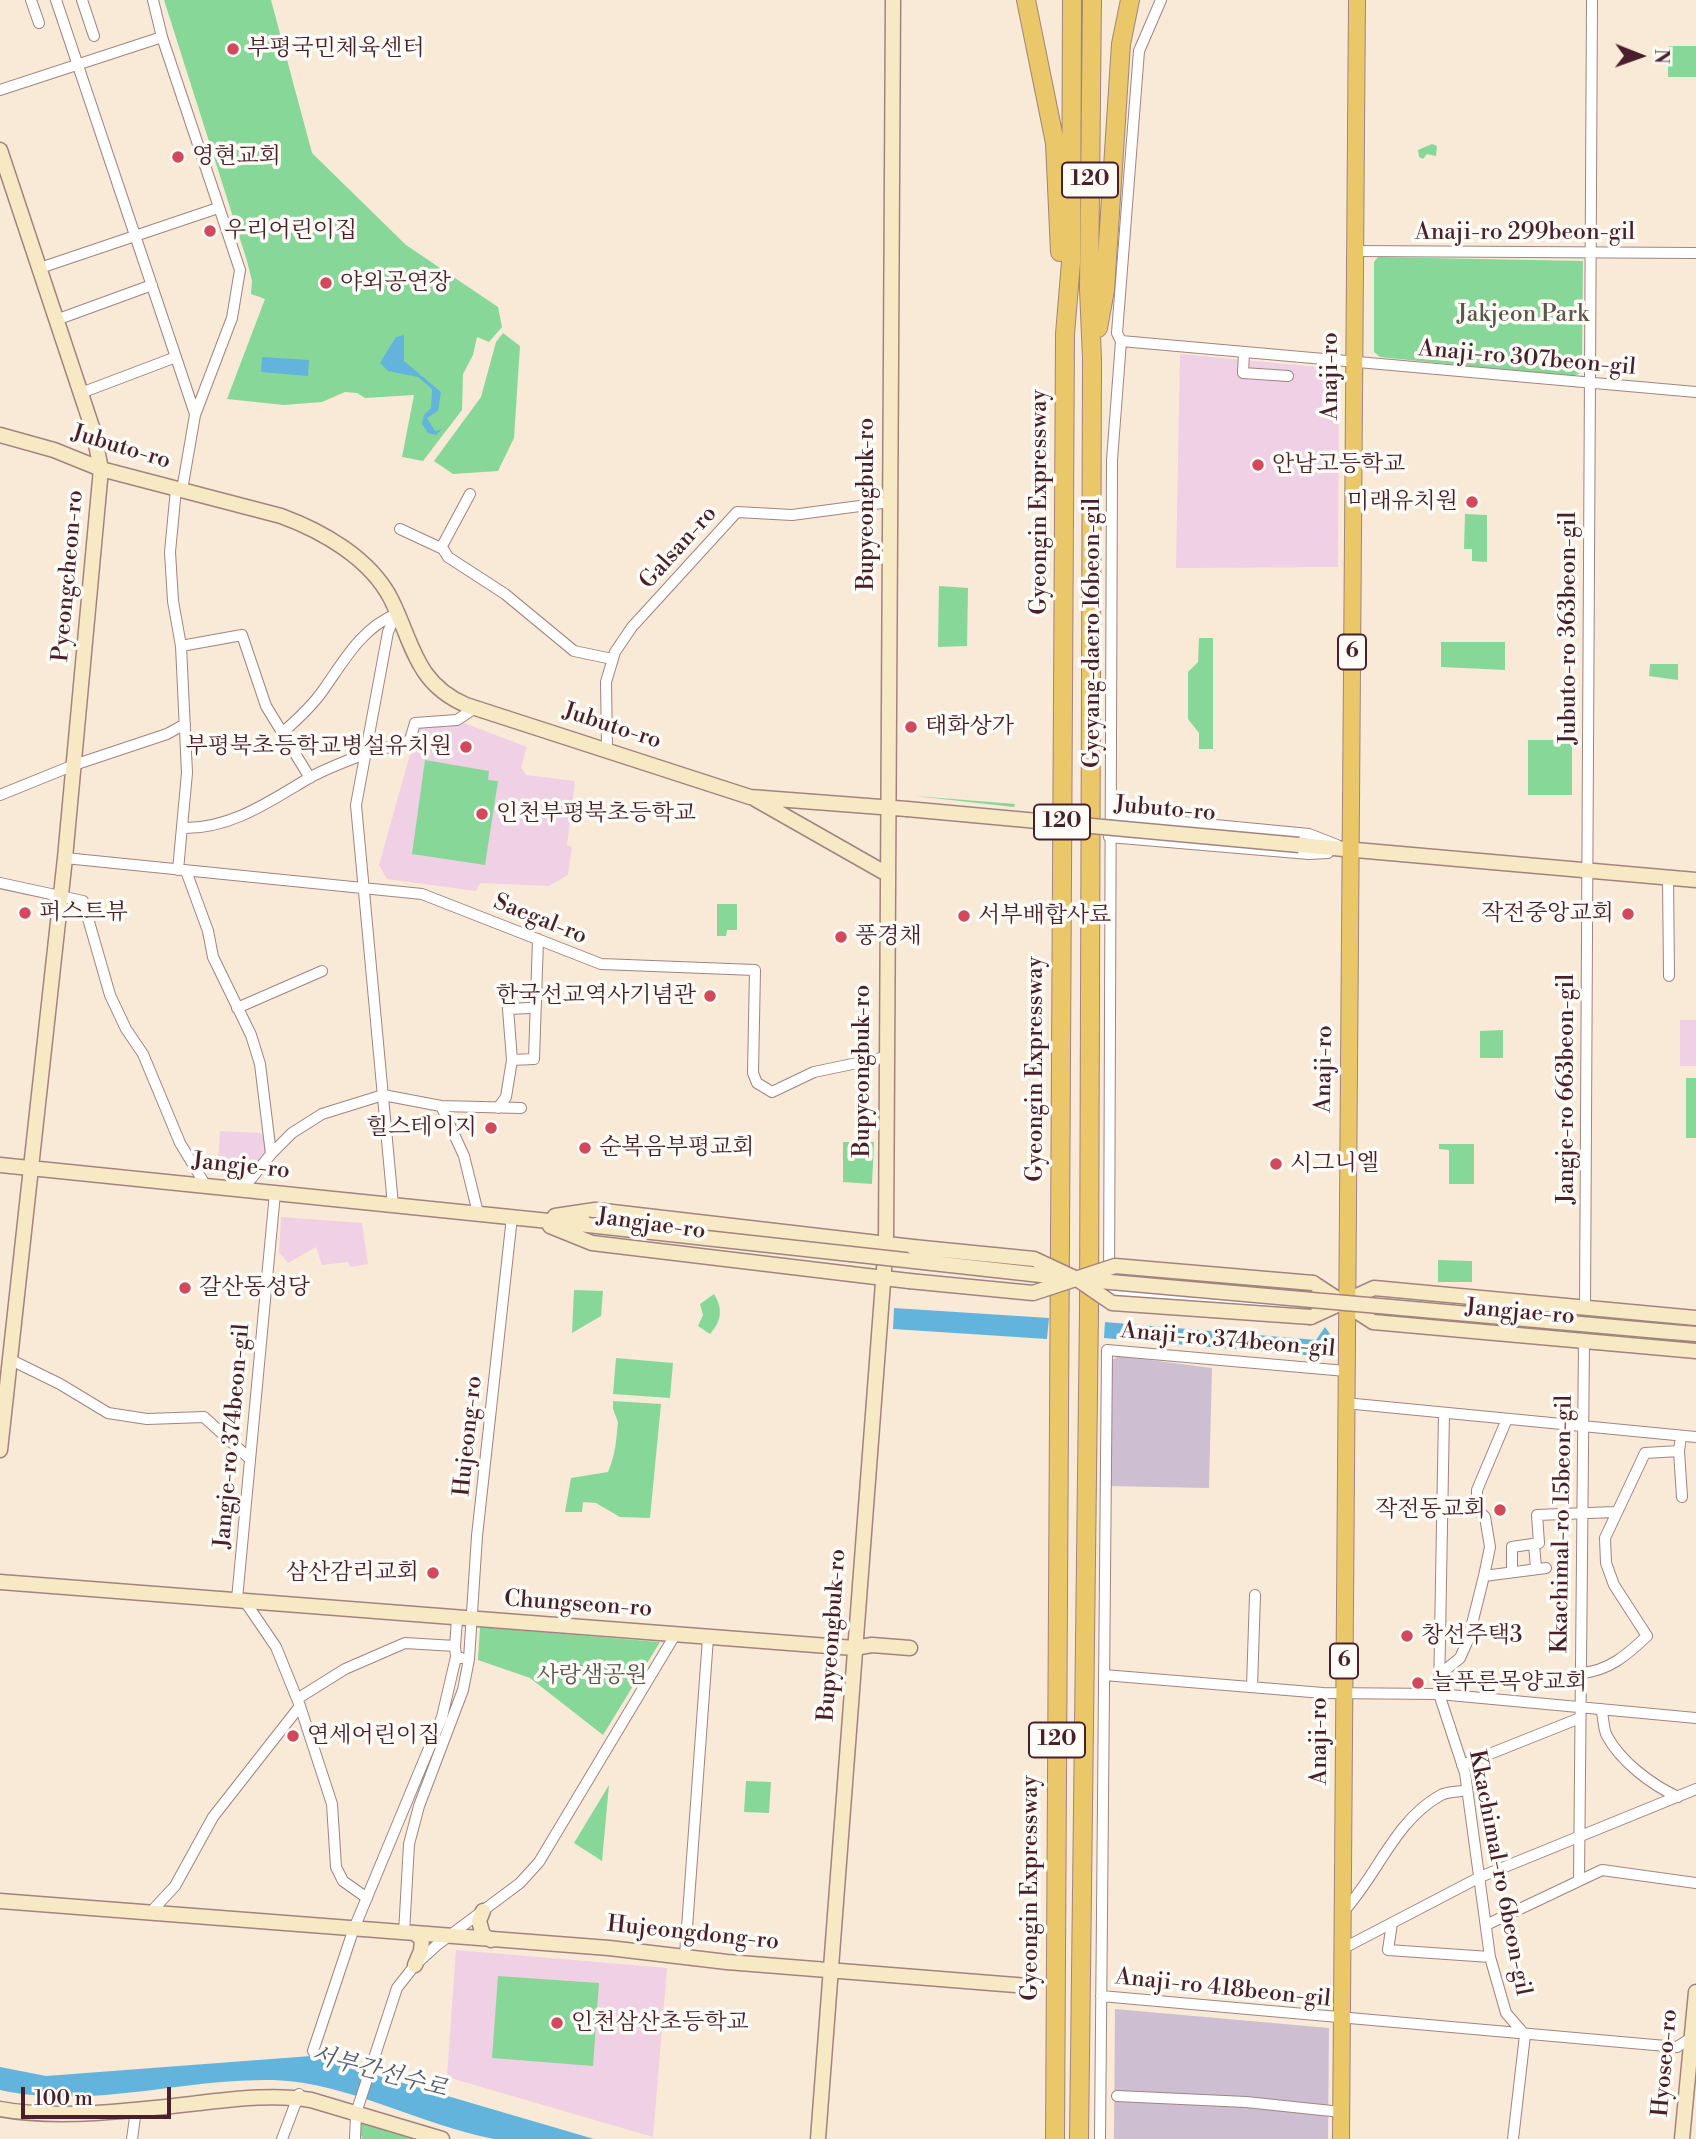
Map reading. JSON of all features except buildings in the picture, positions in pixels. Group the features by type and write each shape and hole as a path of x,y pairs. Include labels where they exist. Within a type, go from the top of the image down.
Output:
{"highway":[{"path":"1026,0 1055,144 1065,334"},
{"name":"Gyeongin Expressway","path":"1055,2139 1065,334 1071,262 1072,0"},
{"name":"120","path":"1079,2139 1089,1343 1092,359 1089,289 1092,0"},
{"path":"1092,359 1105,290 1118,72 1130,0"}],"main road":[{"name":"Bupyeongbuk-ro","path":"818,2139 886,1243 893,0"},
{"name":"Anaji-ro","path":"1341,2139 1357,0"},
{"name":"Pyeongcheon-ro","path":"0,150 81,393 101,469 65,858 0,1451"},
{"name":"Jubuto-ro","path":"0,435 54,450 101,469 310,526 365,567 390,597 410,648 430,680 450,698 750,797 907,808 1696,880"},
{"path":"750,797 887,874"},
{"name":"Jangje-ro","path":"0,1166 588,1224"},
{"name":"Jangjae-ro","path":"533,1219 595,1210 1034,1259 1077,1279 1112,1303 1311,1317 1374,1288 1696,1318"},
{"name":"Jangjae-ro","path":"533,1219 592,1243 1033,1293 1115,1266 1313,1283 1373,1322 1696,1352"},
{"name":"Jangjae-ro","path":"588,1224 1077,1279 1696,1334"},
{"name":"Chungseon-ro","path":"0,1582 708,1638 854,1648 872,1645 910,1648"},
{"name":"Hujeongdong-ro","path":"0,1901 353,1931 685,1955 1028,1986"},
{"path":"483,1911 479,1922 483,1935 491,1940"},
{"path":"409,1933 422,1939 421,1951 415,1965"},
{"name":"Hyoseo-ro","path":"1682,2139 1696,1992"},
{"path":"0,2109 24,2112 136,2110 234,2099 298,2096 442,2139"}],"street":[{"path":"31,0 39,23"},
{"path":"56,0 195,415"},
{"path":"82,0 94,36"},
{"path":"153,0 162,37 240,271 232,318 195,415 179,489 170,552 173,601 181,646 185,724 187,796 182,871 208,931 213,957 251,1035 260,1064 271,1154"},
{"name":"Gyeyang-daero 16beon-gil","path":"1109,1273 1112,460 1121,341 1117,333 1139,51 1161,0"},
{"name":"Jubuto-ro 363beon-gil","path":"1587,871 1592,0"},
{"path":"0,90 162,37"},
{"path":"40,268 218,208"},
{"name":"Anaji-ro 299beon-gil","path":"1355,251 1696,253"},
{"path":"57,320 152,285"},
{"name":"Anaji-ro 307beon-gil","path":"1121,341 1590,385 1696,392"},
{"path":"1244,352 1243,373 1288,376"},
{"path":"81,393 176,357"},
{"path":"441,548 470,494"},
{"name":"Galsan-ro","path":"607,749 606,682 612,659 632,627 737,512 792,515 890,502"},
{"path":"400,529 441,548 448,557 505,594 574,651 612,659"},
{"path":"282,733 323,691 349,652 378,621 397,614"},
{"path":"393,1205 356,791 388,632 397,614"},
{"path":"181,646 242,635 266,706 310,778"},
{"path":"183,828 199,828 260,810 310,778 365,750 393,748 410,740 415,723 457,720 475,708"},
{"path":"0,795 185,724"},
{"path":"1111,814 1309,834 1350,850"},
{"path":"1131,839 1122,828 1132,817"},
{"path":"1109,837 1309,855 1350,850"},
{"name":"Saegal-ro","path":"65,858 364,890 377,887 422,894 601,964 755,971 753,1073 764,1090 779,1091 814,1072 886,1057"},
{"name":"Jangje-ro 663beon-gil","path":"1585,1308 1587,871"},
{"path":"1668,877 1669,976"},
{"path":"0,883 83,901 110,995 126,1029 143,1054 180,1143 206,1186"},
{"path":"512,1060 534,1059 538,939"},
{"path":"237,1008 322,971"},
{"path":"498,1108 506,1097 512,1060 508,1009 529,1008"},
{"path":"242,1190 292,1133 322,1114 383,1095 441,1106 521,1108"},
{"path":"441,1106 464,1156 478,1213"},
{"name":"Jangje-ro 374beon-gil","path":"240,1600 250,1459 275,1193"},
{"name":"Hujeong-ro","path":"353,1931 438,1728 455,1651 465,1620 477,1536 512,1217"},
{"path":"1109,1273 1314,1293 1346,1303 1312,1308 1109,1293 1109,1273"},
{"name":"Kkachimal-ro 15beon-gil","path":"1578,1881 1581,1837 1584,1342"},
{"name":"Anaji-ro 374beon-gil","path":"1104,1675 1107,1350 1346,1371"},
{"path":"9,1359 60,1384 108,1413 148,1419 204,1417 250,1459"},
{"path":"1345,1403 1696,1437"},
{"name":"Kkachimal-ro 6beon-gil","path":"1444,1413 1439,1694 1468,1790 1490,1957 1506,2014 1525,2035"},
{"path":"1477,1509 1477,1490 1507,1419"},
{"path":"1681,1436 1679,1451 1682,1497"},
{"path":"1580,1673 1595,1673 1618,1661 1647,1636 1625,1606 1606,1563 1605,1538 1645,1453 1679,1451"},
{"path":"1439,1675 1460,1658 1468,1640 1490,1547 1485,1517 1477,1509 1442,1508"},
{"path":"1512,1570 1512,1547 1539,1543 1537,1515 1615,1513"},
{"path":"1484,1576 1541,1568 1534,1544"},
{"path":"1252,1687 1255,1595"},
{"path":"240,1600 276,1647 299,1703 332,1804 336,1867 343,1881 367,1898"},
{"name":"Hujeong-ro","path":"409,1933 409,1843 419,1806 463,1690 468,1659 465,1620"},
{"path":"355,2139 356,2113 397,1988 415,1965 520,1883 539,1862 675,1635"},
{"path":"685,1955 708,1638"},
{"path":"149,1914 175,1886 214,1817 299,1703 345,1669 405,1643 455,1651 468,1659"},
{"path":"1100,2139 1104,1675 1343,1693 1439,1694 1580,1713"},
{"path":"1601,1709 1607,1735 1635,1769 1663,1790 1678,1797"},
{"path":"1462,1765 1580,1713 1601,1709 1696,1718"},
{"path":"1342,1949 1480,1877 1696,1789"},
{"path":"1342,1912 1360,1893 1411,1819 1442,1794 1468,1790"},
{"path":"1486,1925 1602,1870 1696,1883"},
{"path":"1392,1923 1388,1950 1490,1957"},
{"path":"313,2051 353,1931"},
{"name":"Anaji-ro 418beon-gil","path":"1101,1996 1342,2020 1677,2047 1691,2038"},
{"path":"1513,2139 1525,2035"},
{"path":"282,2139 298,2096"},
{"path":"1117,2096 1246,2102 1341,2112"},
{"path":"132,2139 136,2110"}],"shaded area":[{"name":"안남고등학교","path":"1180,354 1339,369 1338,567 1176,568"},
{"name":"인천부평북초등학교","path":"464,723 527,747 521,767 526,775 575,781 567,845 572,847 568,875 549,886 480,883 476,891 387,879 379,865 418,726"},
{"path":"1680,1020 1696,1020 1696,1066 1680,1066"},
{"path":"220,1131 261,1133 267,1147 264,1157 252,1165 218,1163"},
{"path":"281,1217 362,1223 368,1264 350,1267 348,1262 322,1265 316,1247 288,1263 279,1252"},
{"path":"1119,1356 1212,1368 1209,1488 1106,1486 1111,1360"},
{"name":"인천삼산초등학교","path":"456,1950 667,1968 653,2137 447,2077"},
{"path":"1115,2009 1329,2028 1328,2139 1114,2139"}],"green space":[{"path":"164,0 271,0 312,153 406,245 498,307 502,327 489,342 477,337 473,355 463,374 462,410 423,461 402,457 414,395 365,398 357,393 345,392 322,402 284,405 227,399 265,299 251,294 252,281 247,261"},
{"path":"1668,46 1696,46 1696,77 1668,77"},
{"path":"1432,144 1437,146 1436,156 1427,154 1423,159 1419,157 1418,150"},
{"name":"Jakjeon Park","path":"1378,257 1583,261 1582,372 1572,377 1380,357 1374,352 1374,262"},
{"path":"503,333 520,346 514,438 498,471 453,474 434,461 481,397 496,342"},
{"path":"1465,514 1487,515 1487,562 1472,561 1472,549 1464,549"},
{"path":"939,586 968,588 967,646 938,647"},
{"path":"1199,638 1213,638 1213,749 1199,749 1199,733 1188,719 1188,672 1198,662"},
{"path":"1441,642 1505,642 1505,670 1441,667"},
{"path":"1650,664 1678,664 1678,680 1649,676"},
{"path":"1528,740 1572,740 1572,795 1528,795"},
{"path":"425,760 489,771 488,780 498,781 485,865 412,854"},
{"path":"915,796 1015,804 1014,807"},
{"path":"717,904 737,904 737,930 727,930 726,936 717,936"},
{"path":"1503,1030 1503,1058 1480,1058 1480,1031"},
{"path":"1686,1078 1696,1078 1696,1138 1686,1138"},
{"path":"843,1142 874,1142 872,1184 843,1182"},
{"path":"1439,1144 1474,1144 1474,1184 1449,1184 1449,1150 1439,1149"},
{"path":"1438,1260 1472,1261 1472,1282 1438,1282"},
{"path":"574,1290 603,1291 601,1316 572,1333"},
{"path":"714,1294 720,1314 710,1334 698,1326 703,1315 700,1304"},
{"path":"616,1358 673,1363 670,1398 613,1394"},
{"path":"613,1401 661,1404 650,1518 620,1517 596,1503 583,1502 582,1512 565,1512 571,1478 608,1472 614,1453 618,1422"},
{"name":"사랑샘공원","path":"480,1627 660,1642 603,1735 530,1678 478,1660"},
{"path":"746,1781 771,1782 769,1813 744,1812"},
{"path":"609,1785 602,1861 574,1843"},
{"path":"498,1976 599,1983 593,2066 492,2058"},
{"path":"365,2118 432,2139 362,2139 359,2126"}],"water":[{"path":"404,335 404,361 441,392 438,411 427,418 435,431 442,429 436,435 428,433 422,424 424,415 431,408 432,389 418,377 388,371 380,363 396,337"},
{"path":"262,357 309,360 308,376 261,372"},
{"path":"894,1308 1049,1318 1047,1339 893,1329"},
{"path":"1105,1322 1316,1340 1325,1327 1330,1334 1328,1357 1104,1338"},
{"path":"311,2056 594,2139 494,2139 466,2133 357,2096 302,2083 274,2080 68,2097 0,2090 0,2067 46,2076"}],"place":[{"name":"부평국민체육센터","path":"233,49"},
{"name":"영현교회","path":"178,157"},
{"name":"우리어린이집","path":"210,231"},
{"name":"야외공연장","path":"326,283"},
{"name":"안남고등학교","path":"1258,465"},
{"name":"미래유치원","path":"1472,502"},
{"name":"태화상가","path":"911,727"},
{"name":"부평북초등학교병설유치원","path":"466,747"},
{"name":"인천부평북초등학교","path":"482,814"},
{"name":"퍼스트뷰","path":"25,913"},
{"name":"작전중앙교회","path":"1628,914"},
{"name":"서부배합사료","path":"964,916"},
{"name":"풍경채","path":"841,937"},
{"name":"한국선교역사기념관","path":"710,996"},
{"name":"힐스테이지","path":"491,1128"},
{"name":"순복음부평교회","path":"585,1148"},
{"name":"시그니엘","path":"1276,1164"},
{"name":"갈산동성당","path":"185,1288"},
{"name":"작전동교회","path":"1500,1510"},
{"name":"삼산감리교회","path":"433,1573"},
{"name":"창선주택3","path":"1407,1636"},
{"name":"늘푸른목양교회","path":"1418,1683"},
{"name":"연세어린이집","path":"293,1736"},
{"name":"인천삼산초등학교","path":"557,2023"}],"water label":[{"name":"서부간선수로","path":"379,2073"}]}
